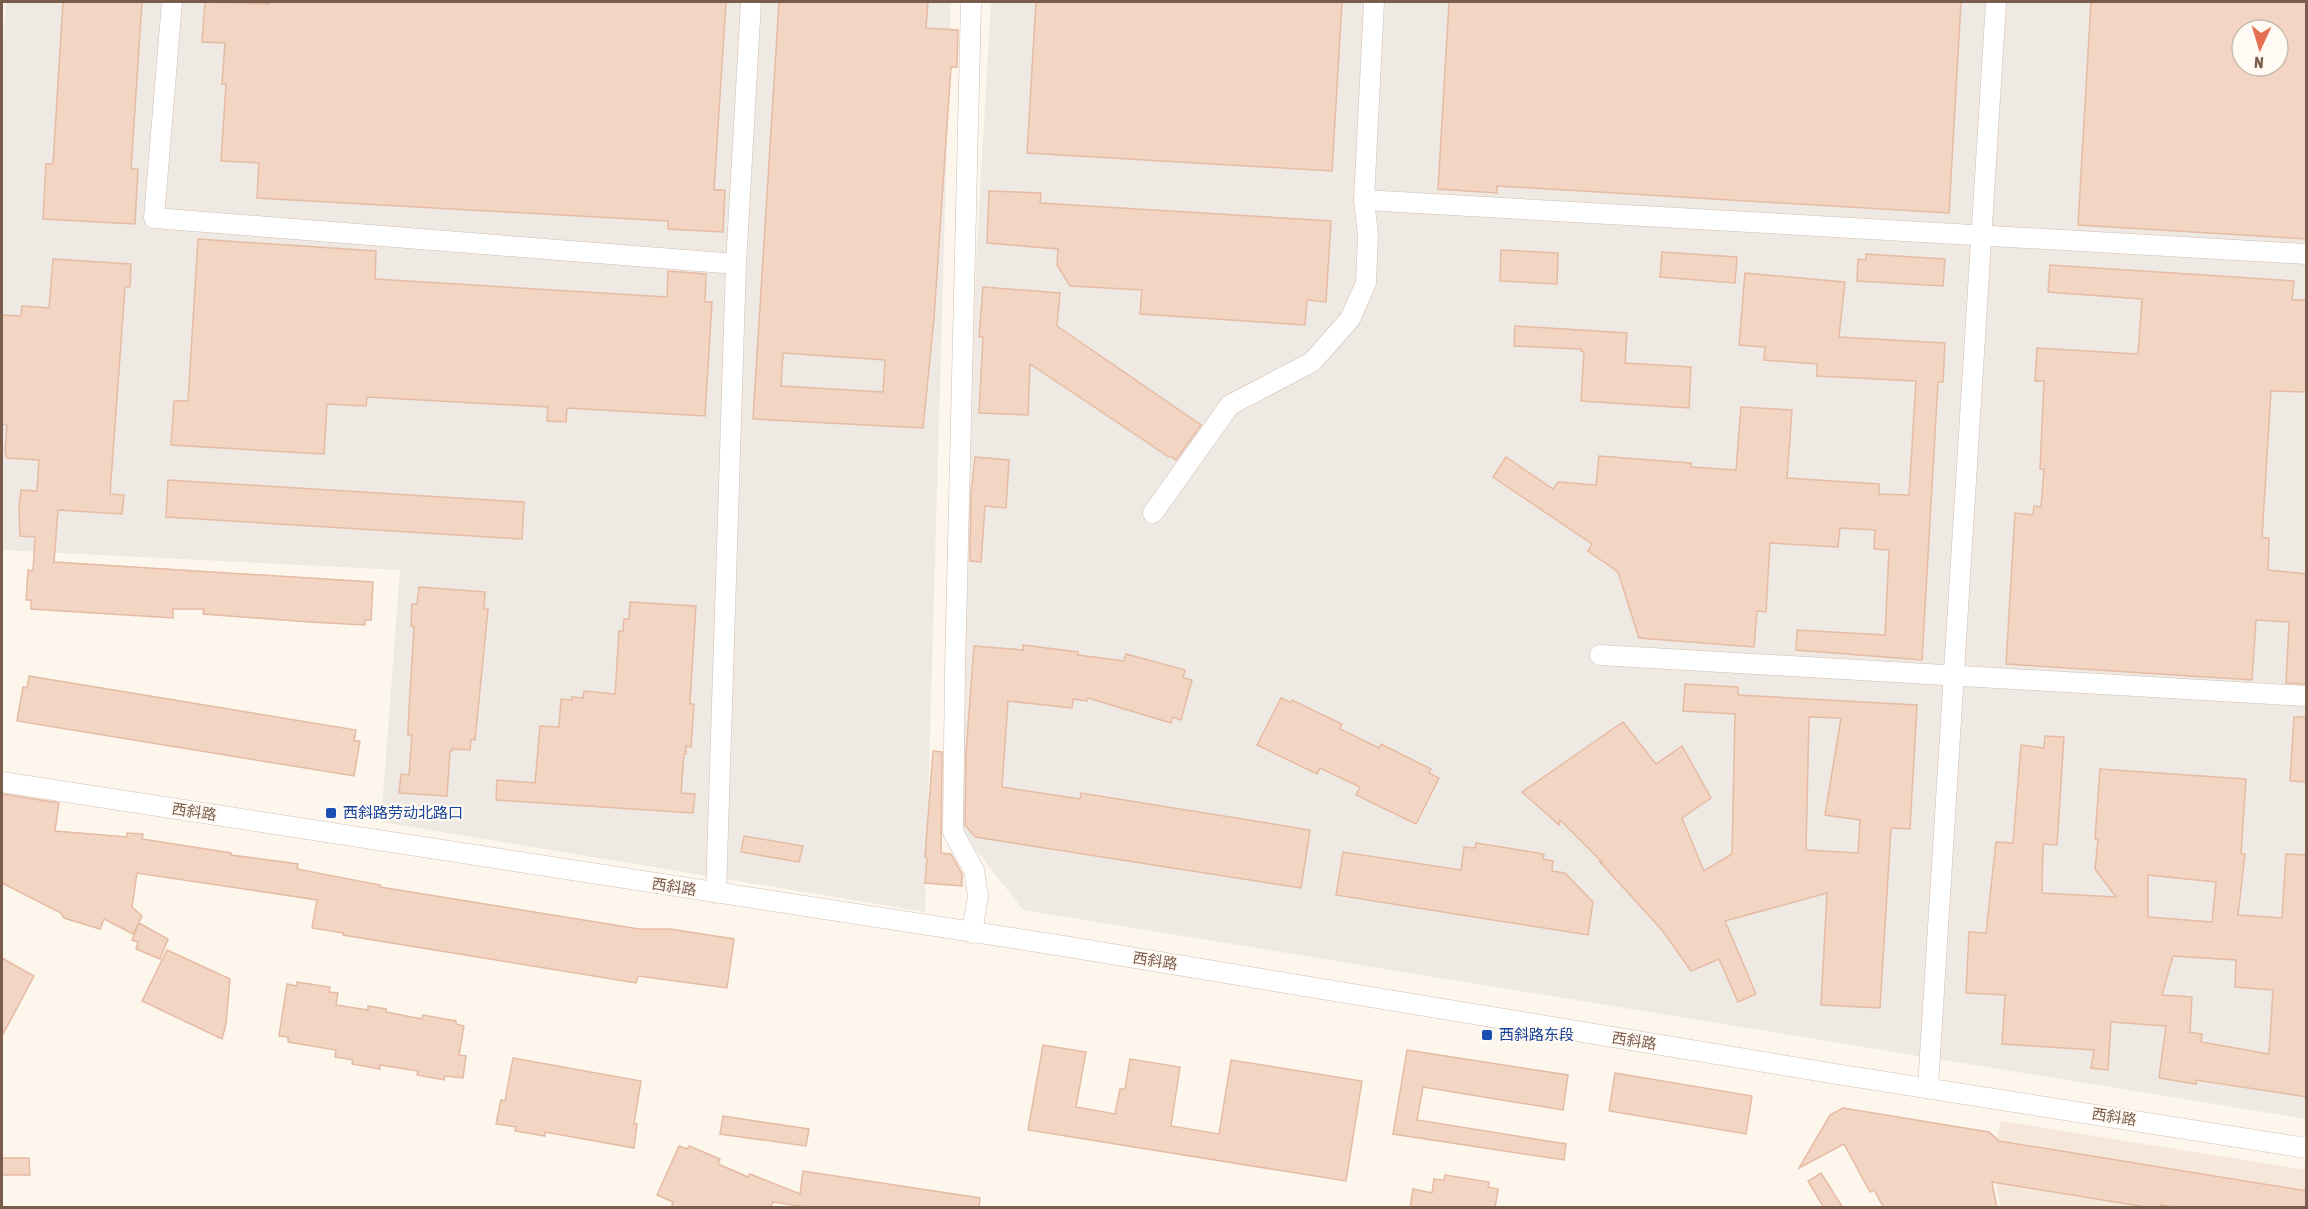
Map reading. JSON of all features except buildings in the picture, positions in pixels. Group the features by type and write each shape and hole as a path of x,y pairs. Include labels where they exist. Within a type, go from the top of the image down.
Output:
{"street":[{"path":"172,2 154,218 736,264"},
{"path":"716,893 736,264 751,2"},
{"path":"971,2 953,832 974,870 978,896 972,933"},
{"path":"1153,513 1230,405 1312,362 1350,319 1366,284 1368,235 1364,200 1374,2"},
{"path":"1928,1087 1996,2"},
{"path":"1364,200 2307,254"},
{"path":"1600,655 2307,696"},
{"name":"西斜路","path":"2,782 972,933 2307,1148"}],"shaded area":[{"path":"6,2 951,2 925,912 381,822 400,570 2,550 2,59"},
{"path":"991,2 2306,2 2306,1119 1023,910 956,824 976,261"},
{"path":"2001,1121 2306,1170 2306,1207 2000,1207 1992,1163"}],"place":[{"name":"西斜路劳动北路口","path":"331,813"},
{"name":"西斜路东段","path":"1487,1035"}]}
